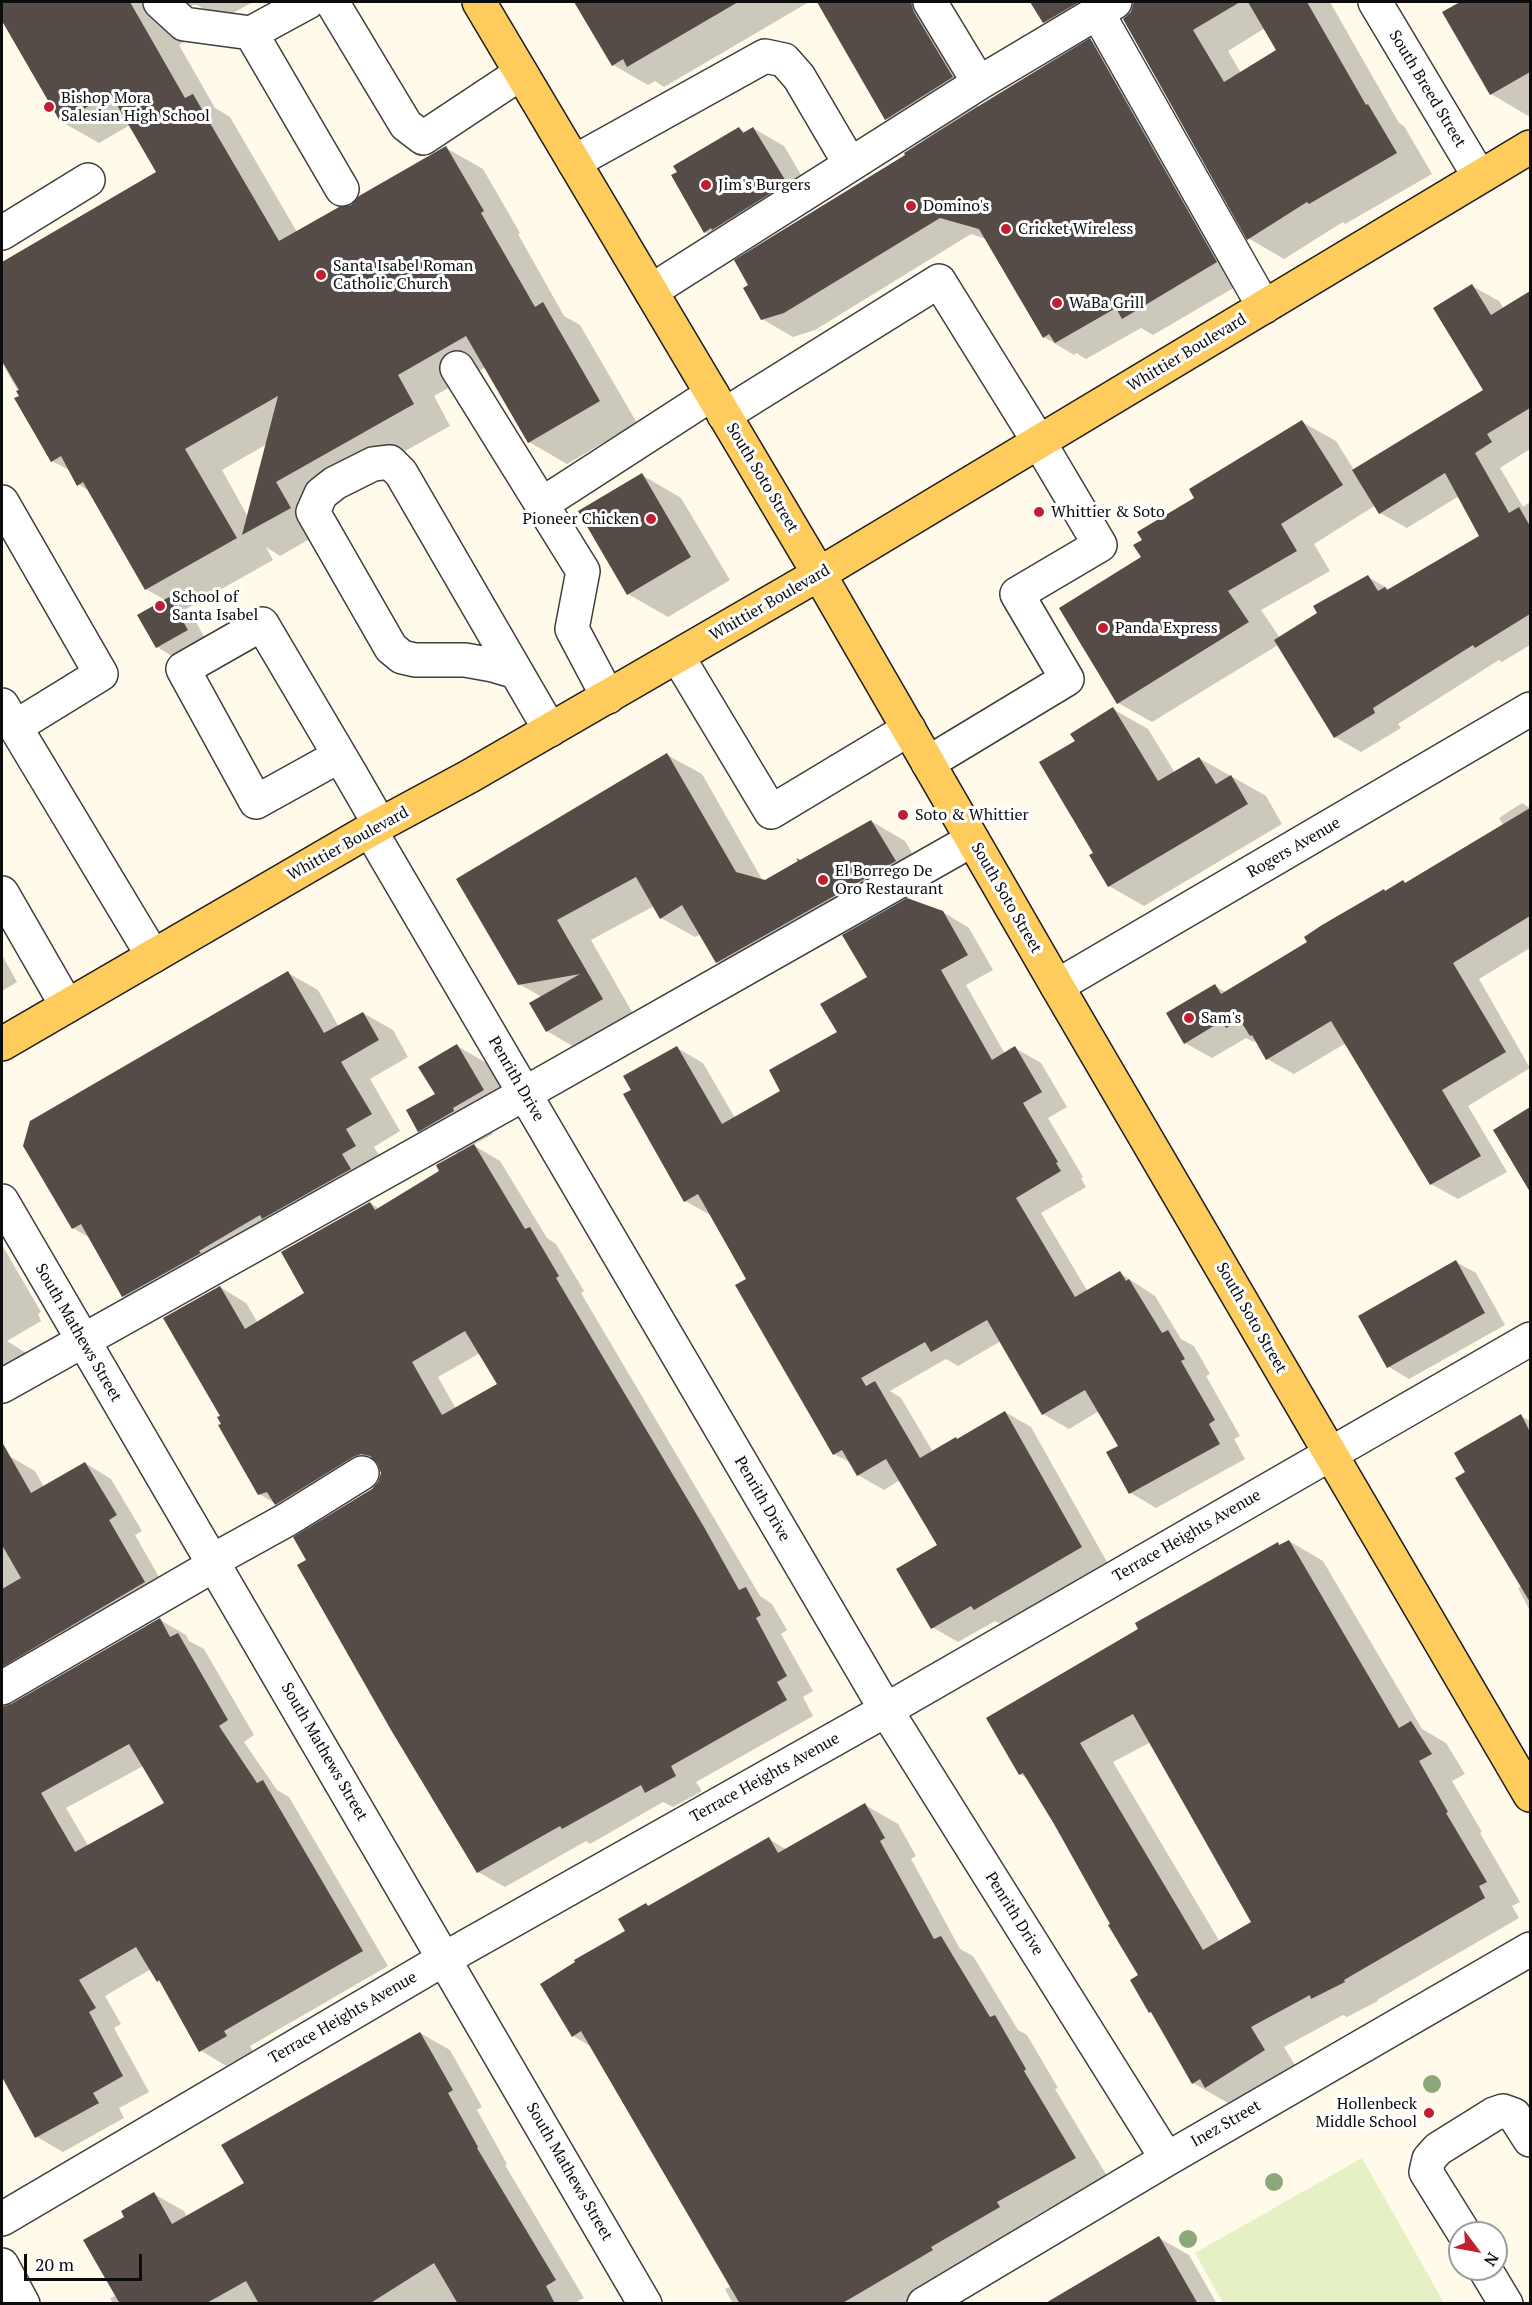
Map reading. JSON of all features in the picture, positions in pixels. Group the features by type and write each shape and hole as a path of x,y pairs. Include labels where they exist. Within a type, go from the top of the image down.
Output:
{"main road":[{"name":"South Soto Street","path":"479,2 819,574 1057,987 1530,1795"},
{"name":"Whittier Boulevard","path":"2,1044 375,828 470,777 678,657 1530,147"}],"street":[{"path":"160,2 183,24 251,33 308,2"},
{"path":"332,2 406,125 423,138 521,73"},
{"path":"930,2 979,82"},
{"name":"South Breed Street","path":"1375,2 1479,176"},
{"path":"651,291 979,82 1106,7 1264,307"},
{"path":"251,33 342,189"},
{"path":"574,162 765,56 784,60 798,77 850,164"},
{"path":"2,233 88,180"},
{"path":"542,504 939,281 1100,545 1017,594 1067,679 928,763"},
{"path":"457,368 583,571 572,629 608,697"},
{"path":"516,672 465,660 415,660 402,657 391,648 313,512 321,494 334,483 373,464 390,462 401,473 550,730"},
{"path":"2,502 101,674 8,716 153,956"},
{"name":"Penrith Drive","path":"339,756 256,802 183,669 262,624 339,756 375,828 524,1094 886,1710 1167,2159"},
{"path":"678,657 771,812 909,729"},
{"name":"Rogers Avenue","path":"1057,987 1530,709"},
{"path":"2,1386 972,840"},
{"path":"2,893 67,1006"},
{"name":"South Mathews Street","path":"2,1201 645,2304"},
{"name":"Terrace Heights Avenue","path":"2,2218 444,1959 886,1710 1530,1339"},
{"path":"2,1688 362,1473"},
{"name":"Inez Street","path":"924,2304 1167,2159 1530,1949"},
{"path":"1457,2221 1426,2172 1429,2160 1438,2149 1494,2114 1503,2111 1514,2115 1530,2140"},
{"path":"2,2265 23,2304"},
{"path":"1492,2281 1506,2304"}],"green space":[{"path":"1362,2158 1444,2303 1223,2303 1195,2253"}],"building":[{"path":"2,2 130,2 185,98 193,94 279,241 339,207 351,205 359,196 446,146 484,211 481,213 535,307 543,302 600,401 528,443 466,336 398,375 414,404 276,482 291,508 242,535 278,396 185,449 237,538 145,590 83,482 77,486 61,456 51,462 14,398 19,396 16,391 19,390 2,361 2,262 156,172 110,93 61,123 2,21"},
{"path":"574,2 738,2 627,67 623,59 612,66"},
{"path":"817,2 911,2 914,12 953,77 885,120"},
{"path":"1030,2 1079,2 1043,23"},
{"path":"1134,2 1240,2 1193,30 1224,82 1276,50 1248,2 1307,2 1366,105 1368,104 1397,153 1309,204 1307,202 1247,240 1123,19 1131,12"},
{"path":"1460,2 1530,2 1530,72 1490,95 1442,12"},
{"path":"1090,38 1217,262 1122,319 1116,308 1055,343 1049,334 1043,338 979,229 940,218 784,313 761,320 743,288 748,285 734,260"},
{"path":"739,127 743,133 753,127 787,183 704,233 671,175 677,172 673,166"},
{"path":"1472,284 1491,315 1530,291 1530,408 1487,434 1492,442 1475,453 1509,513 1519,507 1530,526 1530,614 1475,648 1473,645 1373,708 1375,713 1334,738 1274,640 1317,613 1313,606 1368,575 1378,591 1385,587 1387,590 1479,536 1445,473 1379,514 1352,470 1483,390 1433,308"},
{"path":"1302,420 1343,485 1281,524 1297,551 1228,591 1249,622 1117,704 1059,608 1141,557 1133,545 1142,540 1137,532 1194,498 1189,489"},
{"path":"642,473 691,557 627,595 578,511"},
{"path":"169,597 188,630 156,648 137,615"},
{"path":"1113,707 1158,781 1199,757 1216,784 1231,775 1248,804 1108,887 1089,855 1093,853 1039,762 1075,741 1070,734"},
{"path":"667,753 736,872 765,880 798,861 796,858 800,860 871,820 896,861 716,963 682,905 660,919 636,877 557,920 603,999 546,1032 529,1003 580,974 518,985 456,879"},
{"path":"1530,808 1530,916 1453,963 1506,1052 1442,1090 1481,1156 1430,1185 1331,1021 1266,1060 1252,1035 1250,1036 1240,1020 1226,1028 1222,1021 1184,1044 1166,1013 1215,984 1221,994 1307,942 1304,937 1322,925 1384,889 1385,891 1403,880 1405,883"},
{"path":"907,898 943,911 968,955 941,970 992,1060 1015,1046 1042,1092 1023,1103 1061,1171 1016,1198 1075,1297 1120,1271 1126,1281 1129,1279 1162,1333 1168,1330 1185,1359 1181,1361 1215,1420 1209,1424 1220,1444 1129,1494 1106,1452 1118,1446 1085,1390 1042,1415 987,1320 931,1352 925,1342 861,1378 866,1386 875,1381 920,1458 1005,1411 1082,1547 974,1610 971,1606 931,1629 896,1569 937,1545 886,1459 857,1476 842,1450 833,1455 735,1285 746,1279 698,1194 684,1202 623,1094 631,1090 623,1076 677,1046 722,1124 780,1091 769,1070 837,1032 820,1004 867,977 842,935"},
{"path":"288,971 324,1033 363,1012 379,1040 341,1062 372,1114 346,1129 356,1146 342,1154 351,1169 262,1219 260,1215 199,1251 201,1253 122,1297 81,1224 72,1229 23,1146 30,1121"},
{"path":"457,1044 484,1090 418,1132 406,1110 435,1094 418,1067"},
{"path":"1530,1107 1530,1192 1493,1130"},
{"path":"474,1144 525,1229 530,1227 559,1276 556,1278 739,1590 746,1587 761,1615 756,1618 787,1676 777,1682 787,1700 671,1766 676,1776 645,1793 641,1785 562,1829 560,1826 477,1873 391,1730 297,1565 306,1560 293,1537 372,1489 381,1473 378,1464 370,1456 361,1454 353,1457 275,1505 267,1492 258,1495 218,1425 221,1424 217,1417 220,1416 163,1318 220,1286 245,1329 304,1293 281,1252 370,1202 375,1210 439,1171 436,1165","holes":["465,1331 497,1384 442,1415 412,1362"]},
{"path":"1456,1260 1485,1313 1387,1368 1358,1316"},
{"path":"1521,1414 1530,1432 1530,1602 1455,1478 1465,1472 1454,1453"},
{"path":"2,1442 31,1493 85,1462 117,1515 109,1520 145,1582 2,1667 2,1589 21,1578 2,1545"},
{"path":"1289,1540 1399,1728 1411,1721 1432,1754 1419,1761 1448,1812 1446,1813 1487,1882 1479,1886 1485,1898 1344,1980 1345,1982 1311,1999 1310,1995 1251,2027 1265,2050 1205,2088 1200,2079 1192,2084 1151,2012 1149,2013 1130,1980 1138,1975 1108,1925 1110,1924 1054,1824 1023,1773 1019,1775 986,1718 1138,1629 1135,1623 1278,1542 1279,1545","holes":["1133,1714 1251,1922 1203,1950 1080,1743"]},
{"path":"160,1618 170,1637 178,1633 228,1720 219,1726 257,1783 263,1780 363,1951 224,2031 227,2036 199,2052 159,1980 157,1982 136,1947 79,1980 96,2008 89,2012 123,2076 93,2093 99,2103 35,2138 2,2077 2,1707 11,1704","holes":["129,1744 164,1803 75,1852 41,1793"]},
{"path":"865,1803 885,1838 880,1841 934,1939 941,1936 990,2017 995,2015 1026,2069 1024,2071 1076,2158 997,2202 1000,2207 931,2247 933,2250 841,2304 740,2304 581,2031 572,2037 540,1984 575,1962 574,1960 625,1931 618,1919 646,1903 648,1906 769,1837 778,1853"},
{"path":"420,2032 453,2090 448,2093 477,2148 556,2280 546,2286 555,2304 458,2304 434,2263 369,2304 259,2304 246,2281 205,2304 120,2304 83,2240 124,2217 121,2211 154,2192 172,2224 244,2183 221,2145"},
{"path":"1159,2236 1198,2304 1044,2304"}],"place":[{"name":"Bishop Mora Salesian High School","path":"49,107"},
{"name":"Jim's Burgers","path":"706,185"},
{"name":"Domino's","path":"911,206"},
{"name":"Cricket Wireless","path":"1006,229"},
{"name":"Santa Isabel Roman Catholic Church","path":"321,275"},
{"name":"WaBa Grill","path":"1057,303"},
{"name":"Whittier & Soto","path":"1039,512"},
{"name":"Pioneer Chicken","path":"651,519"},
{"name":"School of Santa Isabel","path":"160,606"},
{"name":"Panda Express","path":"1103,628"},
{"name":"Soto & Whittier","path":"903,815"},
{"name":"El Borrego De Oro Restaurant","path":"823,880"},
{"name":"Sam's","path":"1189,1018"},
{"name":"Hollenbeck Middle School","path":"1429,2113"}]}
